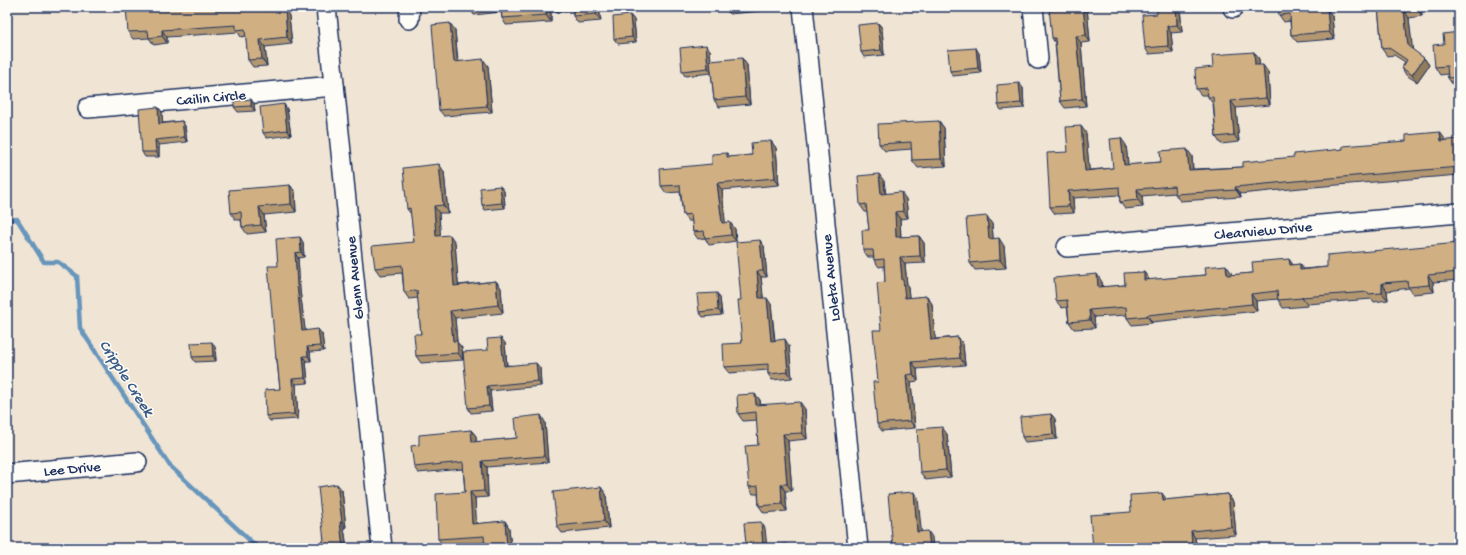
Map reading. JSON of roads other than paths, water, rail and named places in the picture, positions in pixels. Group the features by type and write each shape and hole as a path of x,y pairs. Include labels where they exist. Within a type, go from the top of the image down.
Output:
{"street":[{"name":"Glenn Avenue","path":"326,7 382,548"},
{"name":"Loleta Avenue","path":"803,7 858,548"},
{"path":"1033,7 1038,59"},
{"name":"Cailin Circle","path":"88,108 334,86"},
{"name":"Clearview Drive","path":"1067,247 1459,213"},
{"name":"Lee Drive","path":"7,474 137,462"}],"waterway":[{"name":"Cripple Creek","path":"7,220 17,219 44,262 58,262 77,276 80,328 170,466 258,548"}]}
